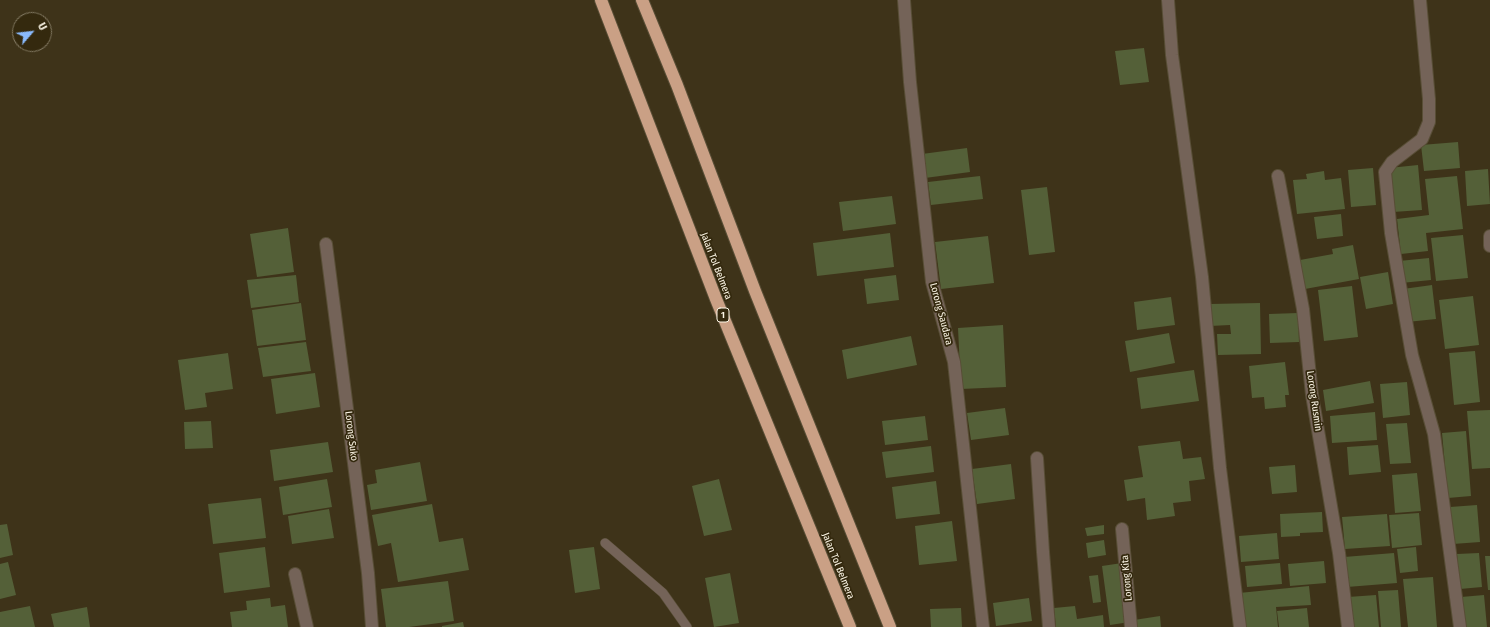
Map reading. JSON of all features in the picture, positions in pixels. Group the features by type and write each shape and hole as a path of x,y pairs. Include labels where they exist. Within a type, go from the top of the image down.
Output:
{"highway":[{"name":"Jalan Tol Belmera","path":"601,0 716,299 850,627"},
{"path":"642,0 677,85 755,291 890,627"}],"street":[{"name":"Lorong Saudara","path":"904,0 910,82 932,282 954,362 983,627"},
{"path":"1168,0 1172,55 1202,276 1220,468 1240,627"},
{"path":"1420,0 1429,99 1429,122 1422,139 1392,162 1385,172 1391,233 1412,355 1434,434 1460,627"},
{"name":"Lorong Rusmin","path":"1278,176 1303,309 1312,395 1339,553 1348,627"},
{"path":"1490,236 1490,246"},
{"name":"Lorong Suko","path":"326,244 368,573 372,627"},
{"path":"1037,458 1049,627"},
{"name":"Lorong Kita","path":"1122,529 1131,627"},
{"path":"295,574 307,627"}],"lane":[{"path":"605,543 663,593 687,627"}],"building":[{"path":"1144,48 1149,82 1120,85 1115,51"},
{"path":"1458,142 1460,168 1424,171 1421,145"},
{"path":"967,148 970,172 925,178 922,154"},
{"path":"1418,165 1422,210 1393,212 1389,168"},
{"path":"1373,168 1376,205 1351,207 1348,170"},
{"path":"1488,169 1490,204 1467,206 1465,171"},
{"path":"1324,171 1325,180 1341,178 1345,209 1297,214 1293,180 1307,179 1306,174"},
{"path":"980,176 983,199 931,205 928,182"},
{"path":"1457,176 1463,229 1426,233 1428,251 1401,254 1397,219 1429,215 1425,179"},
{"path":"1047,187 1055,252 1029,255 1021,190"},
{"path":"892,196 896,224 843,231 839,202"},
{"path":"1341,214 1343,236 1317,239 1314,217"},
{"path":"288,228 294,272 257,277 250,234"},
{"path":"890,233 894,267 817,276 813,243"},
{"path":"1463,235 1468,278 1436,281 1431,238"},
{"path":"988,236 994,283 941,289 935,242"},
{"path":"1353,245 1359,279 1305,289 1300,260 1333,254 1332,249"},
{"path":"1429,258 1431,280 1401,283 1399,261"},
{"path":"1388,272 1393,304 1366,309 1360,277"},
{"path":"296,275 299,302 251,308 247,280"},
{"path":"896,275 899,300 867,304 864,279"},
{"path":"1432,285 1436,319 1407,322 1403,289"},
{"path":"1352,286 1358,337 1324,341 1318,290"},
{"path":"1473,296 1479,345 1445,349 1439,300"},
{"path":"1171,297 1175,325 1137,330 1134,302"},
{"path":"301,303 306,340 257,346 252,310"},
{"path":"1260,303 1261,354 1218,355 1217,334 1231,334 1230,325 1210,326 1210,304"},
{"path":"1298,313 1299,342 1270,343 1269,314"},
{"path":"1003,325 1006,387 961,389 958,328"},
{"path":"1169,333 1175,363 1130,372 1125,341"},
{"path":"911,336 917,365 847,379 842,350"},
{"path":"306,342 311,371 263,377 258,348"},
{"path":"1475,351 1480,402 1454,405 1449,353"},
{"path":"228,353 233,389 205,393 207,407 185,410 178,360"},
{"path":"1285,362 1289,395 1285,395 1286,407 1265,409 1264,397 1252,398 1249,366"},
{"path":"1194,370 1199,401 1141,409 1137,378"},
{"path":"315,373 320,407 276,414 271,379"},
{"path":"1370,381 1374,403 1326,411 1323,390"},
{"path":"1407,382 1410,415 1383,418 1380,384"},
{"path":"1005,408 1009,435 971,440 967,413"},
{"path":"1490,410 1490,468 1472,469 1467,411"},
{"path":"1375,412 1377,440 1332,443 1330,416"},
{"path":"925,416 928,440 885,445 882,421"},
{"path":"211,421 213,448 185,449 184,422"},
{"path":"1407,423 1411,463 1390,464 1386,424"},
{"path":"1466,431 1471,496 1448,498 1442,433"},
{"path":"1180,441 1183,459 1201,457 1205,479 1189,481 1191,501 1173,503 1175,516 1147,520 1145,498 1127,501 1124,480 1143,477 1138,446"},
{"path":"328,442 333,472 274,481 270,450"},
{"path":"1378,445 1381,472 1349,475 1347,447"},
{"path":"931,446 934,472 886,478 882,452"},
{"path":"420,462 427,501 371,510 367,485 377,483 375,470"},
{"path":"1011,464 1015,499 977,504 972,469"},
{"path":"1295,465 1297,492 1272,494 1269,467"},
{"path":"1417,473 1421,511 1395,513 1392,475"},
{"path":"327,479 332,507 283,515 279,487"},
{"path":"719,479 732,530 704,536 692,486"},
{"path":"936,481 940,514 896,519 892,487"},
{"path":"261,498 266,538 213,544 208,504"},
{"path":"432,504 439,542 463,538 469,570 398,582 391,543 378,546 372,515"},
{"path":"1477,505 1480,542 1453,544 1450,507"},
{"path":"329,509 334,538 292,544 288,516"},
{"path":"1322,512 1323,532 1300,533 1300,536 1281,537 1280,514"},
{"path":"1419,513 1422,545 1392,548 1389,515"},
{"path":"1387,514 1390,546 1345,549 1342,517"},
{"path":"952,521 957,561 919,565 915,526"},
{"path":"7,524 13,555 0,558 0,525"},
{"path":"1104,525 1104,534 1087,536 1085,528"},
{"path":"1277,533 1279,559 1241,562 1239,536"},
{"path":"1104,540 1106,555 1088,558 1086,543"},
{"path":"265,547 270,587 224,593 219,553"},
{"path":"594,547 600,589 575,593 569,550"},
{"path":"1416,547 1418,571 1400,573 1397,549"},
{"path":"1394,553 1397,583 1347,587 1344,557"},
{"path":"1479,553 1482,587 1460,589 1457,554"},
{"path":"1485,556 1490,556 1490,590 1488,590"},
{"path":"1324,561 1326,583 1290,586 1288,564"},
{"path":"8,562 16,595 0,599 0,564"},
{"path":"1122,563 1130,622 1110,625 1102,566"},
{"path":"1280,563 1282,584 1247,587 1245,566"},
{"path":"730,573 739,623 714,627 705,578"},
{"path":"1098,575 1101,602 1093,603 1089,576"},
{"path":"1433,577 1437,627 1408,627 1403,579"},
{"path":"448,581 454,621 409,627 386,627 381,589"},
{"path":"1309,586 1311,605 1276,607 1278,627 1242,627 1239,593"},
{"path":"1398,590 1401,627 1381,627 1378,591"},
{"path":"1376,595 1379,627 1350,627 1348,597"},
{"path":"1484,595 1487,627 1464,627 1461,597"},
{"path":"270,598 271,607 285,605 288,627 232,627 230,612 247,610 246,601"},
{"path":"1029,598 1032,621 996,626 993,603"},
{"path":"30,606 35,627 0,627 0,612"},
{"path":"1075,606 1077,619 1103,615 1104,627 1056,627 1054,608"},
{"path":"87,607 90,627 54,627 51,614"},
{"path":"961,608 962,627 931,627 930,609"},
{"path":"1307,608 1309,627 1279,627 1277,611"},
{"path":"1160,616 1161,627 1135,627 1134,620"},
{"path":"463,622 464,627 442,627 442,626"}]}
